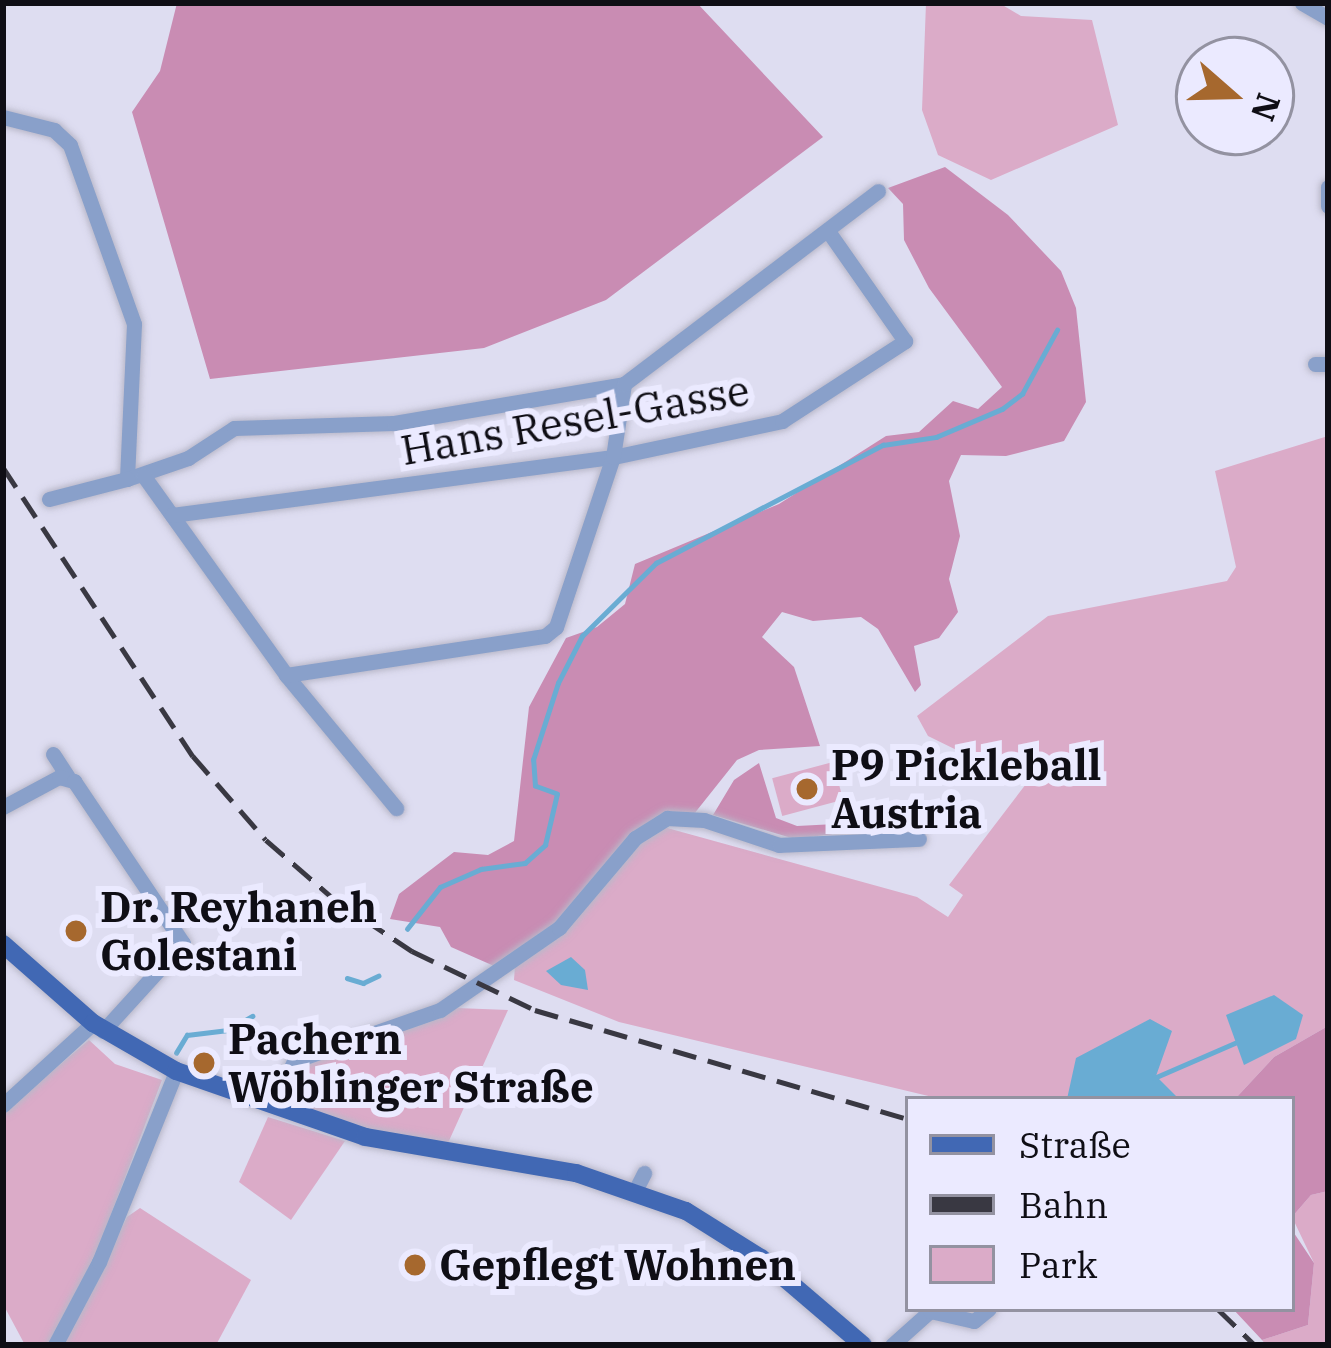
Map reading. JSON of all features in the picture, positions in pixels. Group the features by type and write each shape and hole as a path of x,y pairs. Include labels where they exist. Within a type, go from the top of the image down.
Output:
{"main road":[{"path":"3,944 98,1027 176,1071 365,1137 640,1181 725,1232 863,1345"}],"street":[{"path":"1302,3 1328,18"},
{"path":"3,117 54,130 70,145 134,324 135,477 172,515 286,675 396,808"},
{"path":"1328,187 1328,206"},
{"path":"49,499 135,477 235,428 394,423 624,384 878,191"},
{"name":"Hans Resel-Gasse","path":"172,515 613,457 782,421 905,341 828,231"},
{"path":"286,675 545,636 556,627 613,457 624,384"},
{"path":"3,1106 98,1027 184,943 52,754"},
{"path":"3,807 68,777"},
{"path":"274,1105 294,1061 440,1010 559,928 635,838 667,818 704,820 779,845 919,839"},
{"path":"55,1345 99,1262 176,1071"},
{"path":"892,1345 929,1312"},
{"path":"934,1312 974,1321 985,1312"}],"green space":[{"path":"926,3 999,3 1021,16 1092,20 1118,125 991,180 938,155 922,110"},
{"path":"1328,436 1328,1026 1274,1057 1238,1096 928,1096 619,1022 514,980 515,965 660,826 917,897 948,917 963,895 949,885 1026,784 928,736 917,716 1048,616 1227,581 1236,567 1215,471"},
{"name":"P9 Pickleball Austria","path":"833,762 843,800 782,816 772,778"},
{"path":"457,1008 508,1010 448,1143 367,1131 285,1103 305,1065"},
{"path":"89,1040 115,1064 162,1080 88,1275 50,1345 25,1345 3,1304 3,1113"},
{"path":"268,1117 345,1141 291,1220 239,1182"},
{"path":"1328,1191 1328,1345 1266,1345 1262,1340 1308,1325 1314,1263 1295,1214 1311,1195"},
{"path":"140,1208 251,1280 216,1345 63,1345 127,1217"}],"shaded area":[{"path":"177,3 697,3 823,137 606,300 484,348 210,379 132,112 160,71"},
{"path":"945,167 1008,215 1061,271 1076,308 1086,402 1064,441 1006,456 961,455 949,481 960,536 949,579 958,612 939,638 914,646 921,685 915,692 878,629 861,617 813,621 782,612 762,637 794,667 820,746 759,750 737,760 694,814 660,817 557,923 494,966 451,947 440,927 390,919 399,894 454,852 488,855 514,841 529,707 566,638 597,627 625,604 635,564 779,504 886,436 919,432 953,401 978,409 1002,387 929,288 904,240 903,204 888,188"},
{"path":"759,763 776,818 797,826 855,823 855,831 795,839 713,815 734,780"},
{"path":"1328,1026 1328,1191 1311,1195 1295,1214 1295,1096 1238,1096 1274,1057"},
{"path":"1295,1234 1314,1263 1308,1325 1262,1340 1236,1312 1295,1312"}],"water":[{"path":"571,957 585,970 588,990 561,985 546,971"},
{"path":"1274,995 1303,1015 1296,1039 1244,1065 1226,1015"},
{"path":"1150,1019 1172,1031 1156,1076 1176,1096 1068,1096 1076,1058"}],"waterway":[{"path":"407,929 440,887 481,869 525,863 545,845 557,794 535,786 533,760 558,683 582,636 656,563 883,445 936,437 1002,409 1022,394 1057,330"},
{"path":"347,978 363,983 378,976"},
{"path":"176,1053 187,1035 228,1030 252,1016"},
{"path":"1154,1078 1237,1042"}],"railway":[{"path":"3,467 193,756 266,840 334,899 412,951 535,1010 905,1118"},
{"path":"1221,1312 1255,1345"}],"place":[{"name":"P9 Pickleball Austria","path":"807,789"},
{"name":"Dr. Reyhaneh Golestani","path":"76,931"},
{"name":"Pachern Wöblinger Straße","path":"204,1063"},
{"name":"Gepflegt Wohnen","path":"415,1265"}]}
